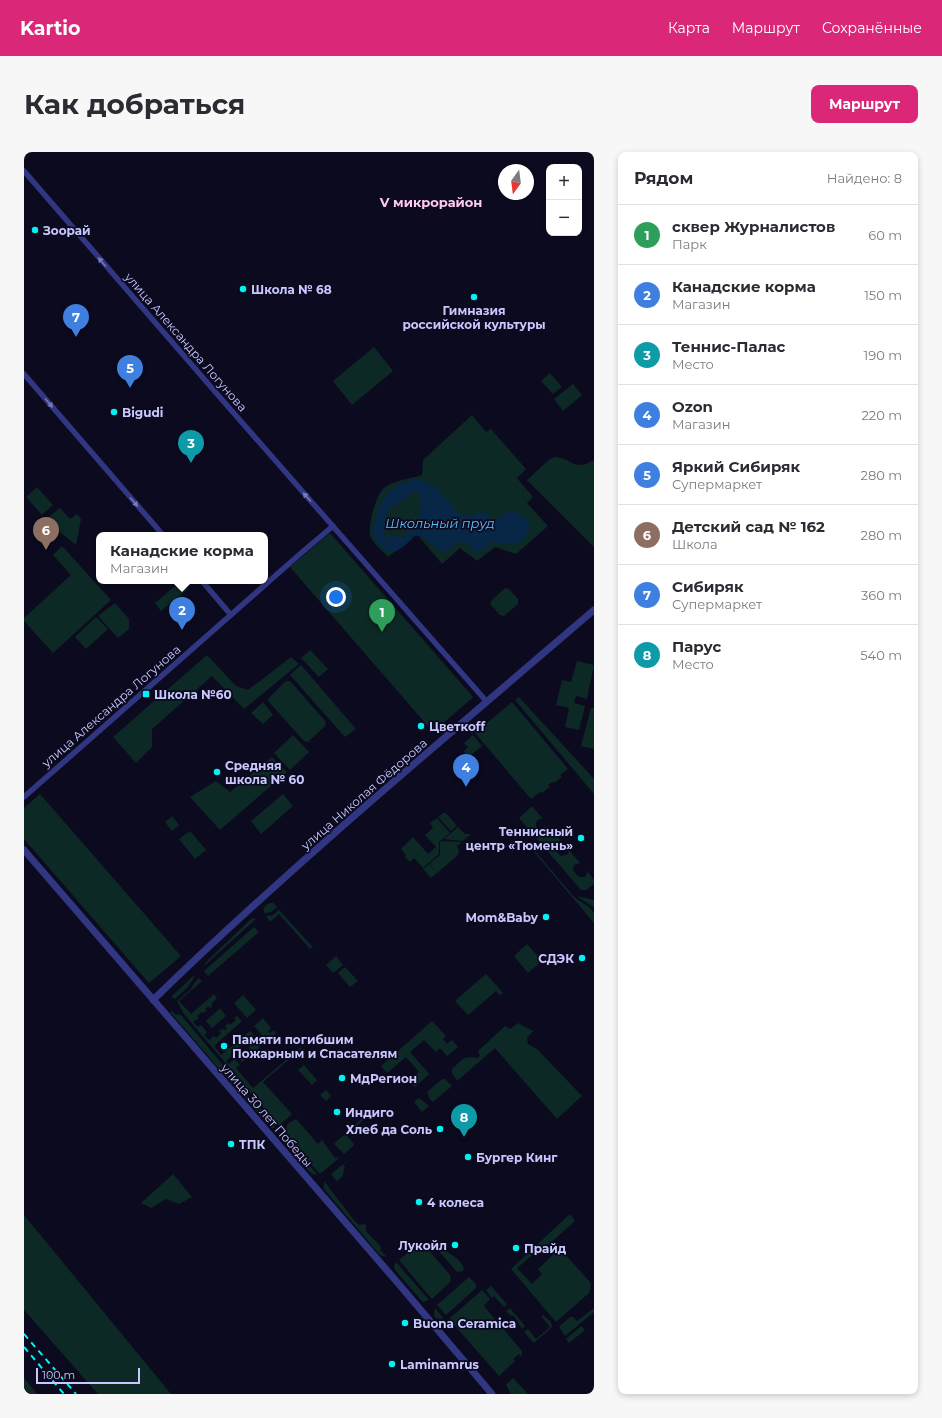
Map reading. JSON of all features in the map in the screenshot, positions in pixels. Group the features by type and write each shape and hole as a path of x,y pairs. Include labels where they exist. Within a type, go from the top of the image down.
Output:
{"street":[{"name":"улица Александра Логунова","path":"24,171 290,479 334,526 487,702"},
{"path":"24,374 160,532"},
{"name":"улица Александра Логунова","path":"268,583 334,526"},
{"path":"205,584 231,615"},
{"name":"улица Александра Логунова","path":"24,797 267,584"},
{"name":"улица Николая Фёдорова","path":"153,1000 268,892 594,610"},
{"name":"улица 30 лет Победы","path":"24,850 492,1394"}],"green space":[{"path":"374,347 393,371 352,405 333,381"},
{"path":"550,373 562,387 553,394 541,381"},
{"path":"573,384 582,395 563,411 554,399"},
{"path":"472,415 486,432 491,429 526,469 517,478 533,497 527,503 548,526 516,554 495,547 477,561 460,548 442,564 417,534 388,557 373,541 370,534 371,520 378,497 384,488 392,483 422,475 423,460"},
{"path":"555,457 562,458 577,465 594,460 594,547 527,480 550,459"},
{"path":"37,487 53,505 42,515 26,497"},
{"path":"60,508 70,519 77,514 81,519 76,545 45,520"},
{"path":"330,533 473,697 433,732 290,567"},
{"path":"62,546 111,600 53,653 24,621 24,618 71,575 53,555"},
{"path":"174,587 189,588 161,611 155,603"},
{"path":"505,588 509,589 518,599 518,604 504,616 500,615 490,604 491,601"},
{"path":"115,603 129,619 129,629 118,638 98,616"},
{"path":"96,617 108,629 86,649 75,637"},
{"path":"310,650 328,669 319,677 301,658"},
{"path":"207,655 236,686 248,690 291,657 299,664 244,709 212,676 152,729 152,747 136,763 113,737"},
{"path":"577,661 594,665 587,699 576,696 574,703 585,706 579,730 565,727 569,708 556,705 562,680 571,682"},
{"path":"301,665 356,729 345,737 290,675"},
{"path":"286,681 290,681 326,722 325,726 308,742 304,741 268,701 269,698"},
{"path":"519,697 594,779 594,794 515,700"},
{"path":"263,702 273,715 263,724 251,713"},
{"path":"512,702 568,769 560,775 562,777 554,783 552,782 548,785 550,787 531,799 475,733"},
{"path":"591,708 594,708 594,749 581,746"},
{"path":"293,735 309,752 290,770 274,753"},
{"path":"473,735 482,746 471,755 466,755 464,751 468,747 464,743"},
{"path":"272,757 287,772 220,830 190,797 216,781 230,792"},
{"path":"40,794 181,956 149,983 24,839 24,808"},
{"path":"283,794 293,806 261,834 251,821"},
{"path":"532,806 543,819 539,819 536,822 536,827 544,834 548,833 550,828 561,841 556,842 555,848 561,856 568,854 569,850 580,863 574,865 573,870 576,874 580,877 584,877 586,876 587,871 594,880 594,884 586,890 581,890 519,818"},
{"path":"443,813 446,813 457,826 451,831 438,817"},
{"path":"172,816 179,825 172,831 165,822"},
{"path":"437,818 450,833 439,842 439,854 423,868 414,858 410,862 405,857 406,855 401,849 413,837 428,854 436,847 425,835 433,828 430,823"},
{"path":"458,827 465,834 471,834 463,841 444,839"},
{"path":"190,831 206,850 195,859 179,839"},
{"path":"440,842 462,842 457,846 459,850 458,855 437,873 430,865 432,863 429,864 440,855"},
{"path":"535,851 574,897 589,907 594,913 594,923 534,852"},
{"path":"429,864 437,873 431,878 423,869"},
{"path":"577,896 594,900 594,907 593,907"},
{"path":"273,903 277,907 271,912 264,913 265,906"},
{"path":"279,910 313,947 310,949 279,914 270,922 266,916 273,915"},
{"path":"252,918 256,919 203,967 208,960"},
{"path":"254,927 259,932 208,976 204,971"},
{"path":"527,944 542,961 528,973 514,956"},
{"path":"336,956 343,965 333,973 326,965"},
{"path":"345,967 358,981 350,987 338,973"},
{"path":"486,974 503,993 500,995 496,991 468,1015 455,1001"},
{"path":"195,976 187,988 175,999 171,997 192,977"},
{"path":"198,978 202,981 179,1001 191,1014 214,994 217,998 211,1004 212,1006 210,1008 208,1006 205,1009 207,1011 202,1012 197,1016 199,1018 193,1022 198,1027 201,1025 207,1032 204,1035 209,1040 214,1036 216,1038 221,1033 219,1031 223,1029 225,1030 227,1028 225,1026 229,1023 230,1025 236,1020 234,1018 237,1016 242,1021 214,1046 221,1055 250,1031 254,1036 245,1041 246,1043 243,1046 241,1045 239,1047 240,1049 237,1051 235,1050 231,1054 232,1056 226,1061 229,1064 235,1059 240,1065 236,1068 253,1088 301,1047 302,1048 263,1082 292,1114 279,1126 184,1014 177,1001 190,990"},
{"path":"243,995 256,1010 247,1018 234,1003"},
{"path":"220,1008 226,1016 212,1028 206,1021"},
{"path":"172,1011 175,1014 181,1015 259,1106 275,1128 271,1128 231,1084 170,1012"},
{"path":"263,1018 271,1028 268,1031 270,1033 274,1030 276,1033 267,1041 254,1026"},
{"path":"432,1021 446,1036 443,1039 447,1044 452,1040 458,1047 447,1056 440,1048 436,1052 424,1040 410,1052 429,1074 415,1087 409,1080 419,1072 406,1057 387,1073 381,1066"},
{"path":"518,1023 533,1031 527,1038 528,1044 537,1049 582,1096 557,1119 495,1048 457,1081 452,1073 452,1069 463,1059 469,1057 477,1058 480,1056 478,1051 505,1026 510,1029"},
{"path":"257,1039 262,1045 242,1062 237,1057 240,1055 242,1056 244,1054 243,1052 250,1049 249,1047 251,1045 253,1046 256,1044 255,1042"},
{"path":"304,1065 317,1080 312,1085 298,1070"},
{"path":"442,1079 445,1079 452,1086 433,1102 429,1098 427,1092"},
{"path":"326,1090 331,1096 326,1101 320,1095"},
{"path":"419,1098 429,1106 422,1112 414,1102"},
{"path":"369,1112 371,1113 346,1135 354,1144 344,1154 334,1144"},
{"path":"296,1119 318,1144 322,1140 335,1158 337,1157 338,1159 320,1174 288,1139 283,1131 287,1127 287,1124"},
{"path":"300,1155 318,1175 315,1175 306,1168 298,1156"},
{"path":"352,1157 343,1165 345,1167 342,1177 337,1181 331,1174"},
{"path":"173,1174 192,1197 179,1204 166,1199 151,1208 141,1203"},
{"path":"324,1181 353,1219 359,1225 366,1225 366,1231 381,1247 380,1250 387,1257 380,1255 324,1189"},
{"path":"570,1214 575,1221 546,1247 544,1245 517,1268 532,1284 542,1274 538,1269 553,1255 551,1253 557,1248 561,1250 590,1282 591,1286 589,1293 556,1322 511,1269"},
{"path":"24,1215 171,1394 98,1394 24,1310"},
{"path":"433,1238 460,1262 464,1268 463,1271 457,1272 431,1242"},
{"path":"417,1245 424,1245 450,1275 451,1279 450,1282 432,1299 399,1260"},
{"path":"396,1262 429,1300 423,1302 420,1299 395,1270 394,1266"},
{"path":"469,1277 476,1284 476,1288 446,1315 437,1305"},
{"path":"491,1286 507,1304 504,1307 494,1296 492,1298 486,1290"},
{"path":"482,1290 490,1299 484,1306 522,1351 522,1355 521,1356 519,1354 513,1359 515,1361 499,1376 449,1319"},
{"path":"435,1308 443,1318 435,1318"},
{"path":"510,1308 525,1326 522,1329 514,1316 510,1315 506,1311"},
{"path":"594,1308 594,1312 565,1336 559,1327 570,1317 573,1317 577,1321"},
{"path":"543,1315 551,1322 552,1327 534,1343 524,1332 528,1329 536,1339 550,1327 541,1316"},
{"path":"581,1326 585,1330 569,1343 566,1339"},
{"path":"24,1378 37,1394 24,1394"},
{"path":"513,1378 528,1394 511,1394 506,1385"}],"water":[{"name":"Школьный пруд","path":"421,479 425,483 435,486 459,514 463,516 484,513 488,514 490,518 495,520 508,512 518,513 529,523 528,533 523,540 518,543 509,545 493,542 477,553 467,543 460,541 448,550 440,550 426,539 417,536 399,550 389,552 381,547 372,534 374,523 381,504 386,496 400,484","holes":["414,491 419,493 421,497 419,504 421,511 415,523 404,537 392,535 389,540 385,538 384,528 389,510 396,503 404,500"]}],"railway":[{"path":"24,1334 76,1394"},
{"path":"24,1347 64,1394"}],"place":[{"name":"Зоорай","path":"35,230"},
{"name":"Школа № 68","path":"243,289"},
{"name":"Гимназия российской культуры","path":"474,297"},
{"name":"Сибиряк","path":"76,337"},
{"name":"Яркий Сибиряк","path":"130,388"},
{"name":"Bigudi","path":"114,412"},
{"name":"Теннис-Палас","path":"191,463"},
{"name":"Детский сад № 162","path":"46,550"},
{"name":"Канадские корма","path":"182,630"},
{"name":"сквер Журналистов","path":"382,632"},
{"name":"Школа №60","path":"146,694"},
{"name":"Цветкоff","path":"421,726"},
{"name":"Средняя школа № 60","path":"217,772"},
{"name":"Ozon","path":"466,787"},
{"name":"Теннисный центр «Тюмень»","path":"581,838"},
{"name":"Mom&Baby","path":"546,917"},
{"name":"СДЭК","path":"582,958"},
{"name":"Памяти погибшим Пожарным и Спасателям","path":"224,1046"},
{"name":"МдРегион","path":"342,1078"},
{"name":"Индиго","path":"337,1112"},
{"name":"Хлеб да Соль","path":"440,1129"},
{"name":"Парус","path":"464,1137"},
{"name":"ТПК","path":"231,1144"},
{"name":"Бургер Кинг","path":"468,1157"},
{"name":"4 колеса","path":"419,1202"},
{"name":"Лукойл","path":"455,1245"},
{"name":"Прайд","path":"516,1248"},
{"name":"Buona Ceramica","path":"405,1323"},
{"name":"Laminamrus","path":"392,1364"}],"district":[{"name":"V микрорайон","path":"431,202"}]}
